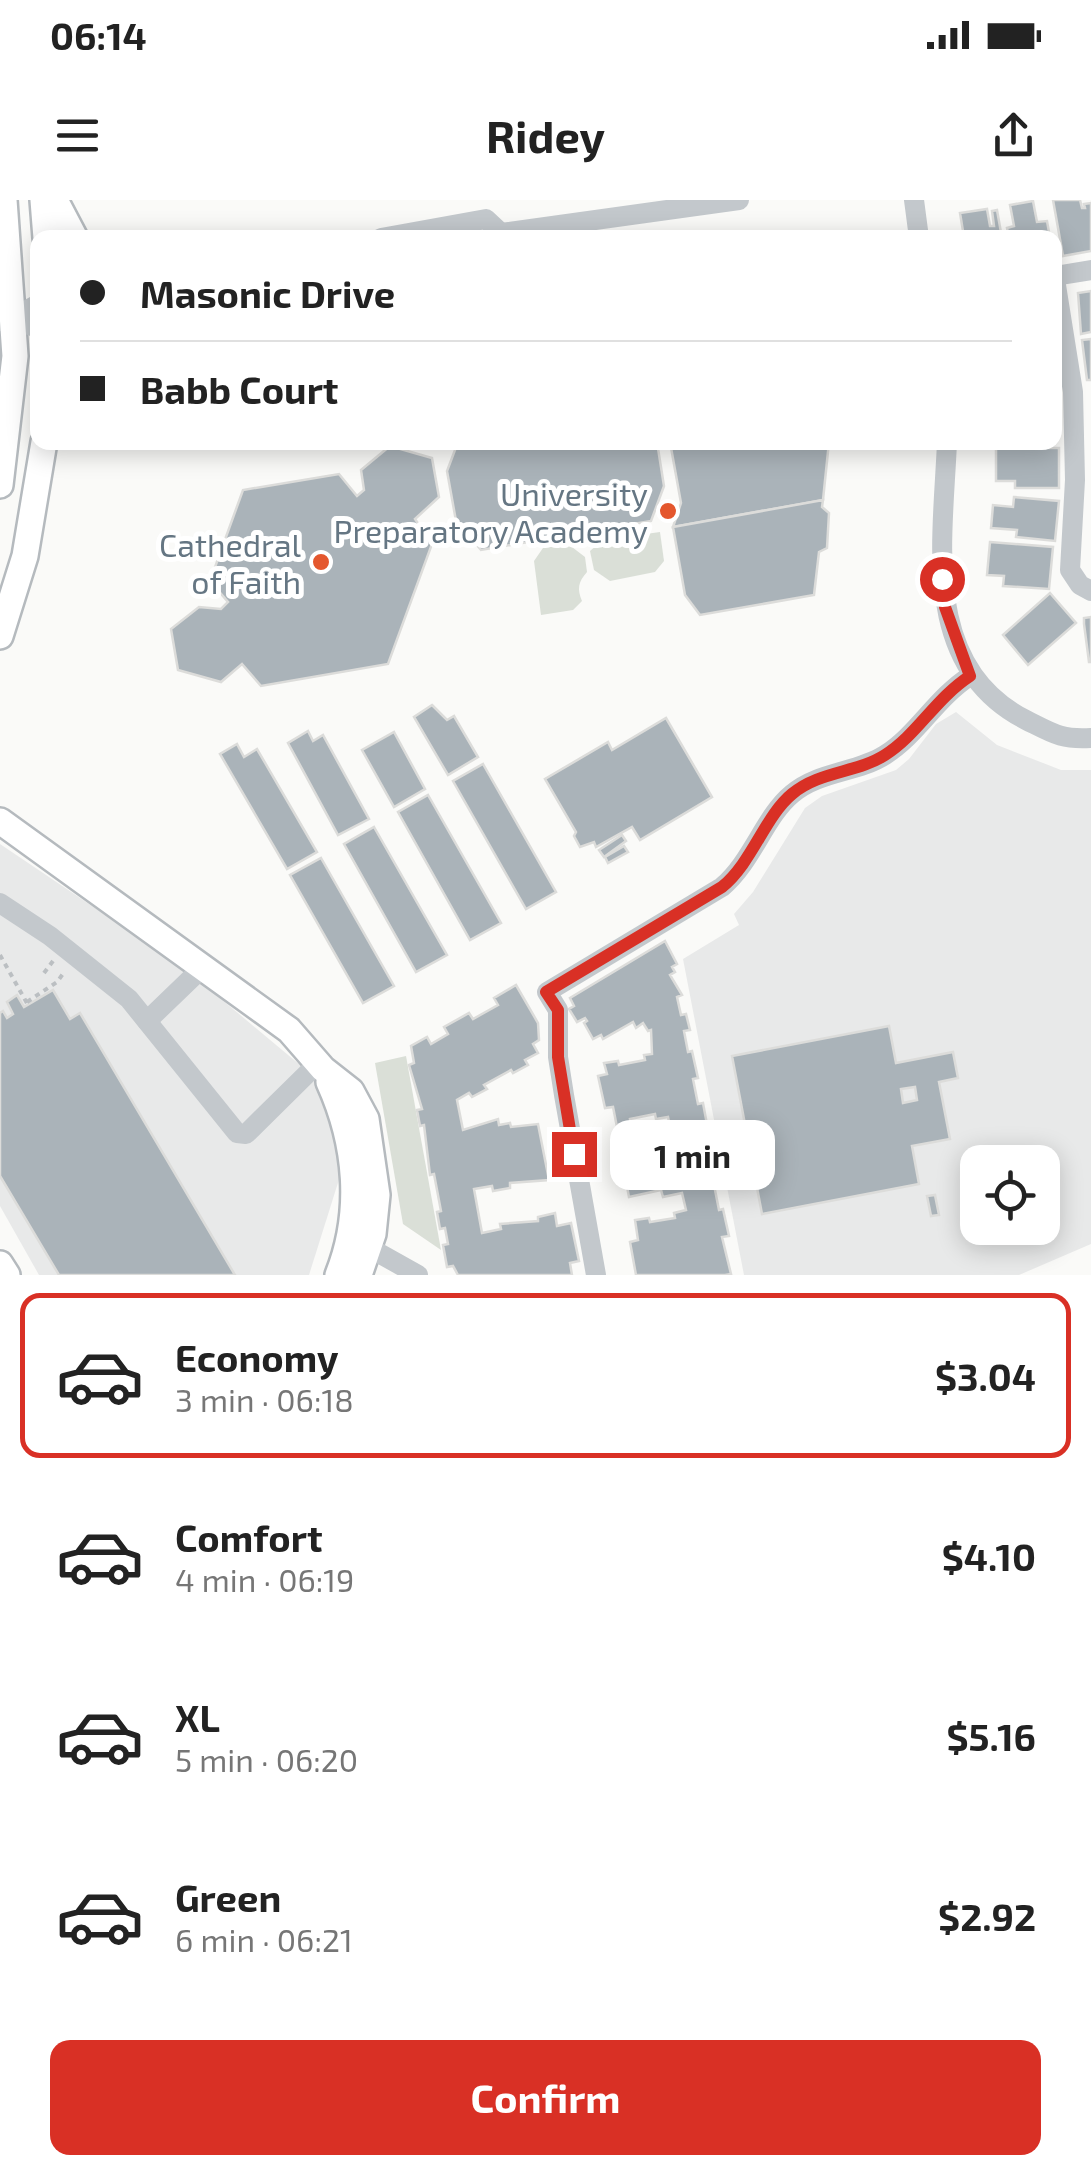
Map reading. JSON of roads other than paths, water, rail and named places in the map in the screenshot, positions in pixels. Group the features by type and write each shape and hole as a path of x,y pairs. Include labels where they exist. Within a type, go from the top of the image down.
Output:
{"main road":[{"path":"0,485 16,356 6,320 4,200"},
{"path":"43,200 45,230"},
{"path":"55,200 71,230"},
{"path":"0,636 25,556 43,450"},
{"path":"0,822 288,1030 351,1091 366,1119 377,1195 359,1275"},
{"path":"321,1066 342,1112 355,1190 352,1228 338,1275"},
{"path":"0,1264 6,1275"}],"street":[{"path":"534,230 739,200"},
{"path":"914,200 918,230"},
{"path":"423,230 486,218 496,230"},
{"path":"1062,276 1091,270"},
{"path":"6,320 30,308"},
{"path":"1062,322 1073,392 1075,480 1070,570 1080,585 1091,592"},
{"path":"946,450 940,550 945,607 970,676 1002,708 1064,740 1091,738"},
{"path":"596,1275 558,1057 558,1010 546,992 722,887 738,871 790,795 816,779 882,757 901,743 947,691 970,676"},
{"path":"0,903 50,936 130,999 242,1135 321,1066"},
{"path":"147,1021 202,968"},
{"path":"368,1247 410,1270"}],"place":[{"name":"University Preparatory Academy","path":"668,511"},
{"name":"Cathedral of Faith","path":"321,562"}]}
